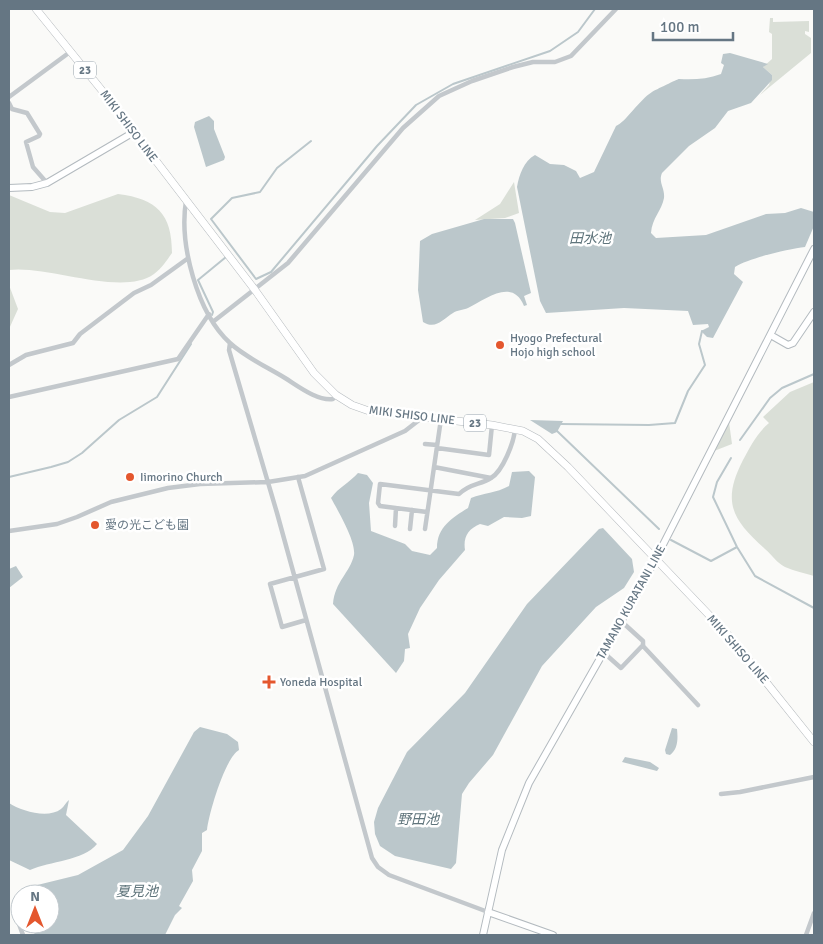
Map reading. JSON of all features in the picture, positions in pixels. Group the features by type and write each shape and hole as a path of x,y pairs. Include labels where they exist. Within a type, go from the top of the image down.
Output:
{"main road":[{"name":"MIKI SHISO LINE","path":"36,9 134,132 255,290 314,373 336,395 352,405 369,411 515,429 530,435 546,446 730,637 814,742"},
{"path":"9,188 32,187 47,183 134,132"},
{"name":"TAMANO KURATANI LINE","path":"483,935 502,850 529,783 654,560 814,249"},
{"path":"774,337 788,345 793,343 814,312"},
{"path":"488,912 553,935"}],"street":[{"path":"214,321 288,263 323,219 419,112 439,96 472,81 533,62 564,60 571,56 616,9"},
{"path":"9,97 70,52"},
{"path":"9,103 12,109 27,113 40,134 26,142 33,167 47,183"},
{"path":"186,201 187,259 194,281 209,314 230,343 326,400 333,399 336,395"},
{"path":"9,365 26,355 73,343 80,334 134,293 151,285 187,259"},
{"path":"9,397 178,359 209,314"},
{"path":"230,343 229,350 268,482 372,858 388,875 488,912"},
{"path":"9,531 57,524 111,502 168,488 216,483 268,482 298,478 330,466 397,435 423,417"},
{"path":"425,529 441,419"},
{"path":"425,444 489,455 492,425"},
{"path":"427,512 380,506 378,503 380,484 459,494 472,484 492,478 511,451 515,429"},
{"path":"434,467 492,478"},
{"path":"298,478 324,569 270,584 282,627 306,620"},
{"path":"395,526 396,508"},
{"path":"410,529 412,510"},
{"path":"621,621 643,641 643,644 698,705"},
{"path":"603,652 621,668 643,644"},
{"path":"721,794 814,777"},
{"path":"806,935 814,913"}],"shaded area":[{"path":"770,18 773,18 773,22 809,21 809,32 805,31 805,34 811,38 811,53 760,95 769,85 772,75 763,67 772,59 772,34 769,32"},
{"path":"514,182 519,213 505,218 475,220 500,204"},
{"path":"118,194 143,200 160,211 165,219 169,228 172,253 162,267 154,274 140,280 104,282 44,272 9,270 9,195 50,212 65,213"},
{"path":"9,285 18,309 9,329"},
{"path":"814,382 814,576 788,568 777,561 745,529 734,510 732,499 736,475 743,460 757,436 769,423 763,417 790,392"},
{"path":"729,422 732,444 714,451"}],"water":[{"name":"田水池","path":"730,53 768,64 763,67 772,75 772,80 751,103 728,111 715,128 689,146 662,173 664,198 653,223 651,233 656,238 706,235 766,214 785,213 801,208 814,212 814,226 805,247 759,257 735,267 734,274 743,282 713,338 707,337 701,331 709,327 708,324 693,325 688,311 624,308 546,313 540,301 517,187 525,165 535,155 550,164 564,165 576,171 580,178 594,172 616,126 642,100 654,91 679,79 700,79 721,74 724,65 721,63 723,54"},
{"path":"209,116 214,121 214,129 225,157 224,160 206,167 194,127 195,122"},
{"path":"484,219 513,219 515,223 531,293 524,296 527,305 524,306 519,297 513,293 498,293 468,308 455,312 436,324 432,325 423,322 418,290 420,241 432,234"},
{"path":"530,420 563,421 557,432 552,434"},
{"path":"529,471 535,477 531,516 522,518 504,517 488,526 480,524 469,531 465,541 465,550 439,580 420,608 408,634 410,648 405,649 404,661 396,673 333,604 339,583 352,561 354,549 342,518 331,498 358,473 367,475 373,483 369,503 371,531 405,544 412,551 430,555 437,548 443,529 451,520 468,508 471,498 509,486 512,472"},
{"name":"野田池","path":"603,528 632,559 634,572 624,588 596,607 542,666 493,755 462,794 456,863 451,869 395,856 380,846 375,834 374,822 378,808 407,752 465,693 527,604 599,529"},
{"path":"16,566 23,577 9,588 9,569"},
{"name":"夏見池","path":"200,727 227,734 238,742 239,750 228,763 223,774 214,799 207,830 202,833 202,851 192,870 193,881 179,906 182,908 175,915 165,935 35,935 60,934 60,884 41,884 78,875 123,850 148,816 194,732"},
{"path":"672,728 677,729 677,740 675,750 670,755 666,754 665,750"},
{"path":"625,757 650,762 659,768 657,771 622,762"},
{"path":"69,800 66,815 97,844 91,850 75,857 30,870 9,860 9,803 20,809 42,814 56,812"}],"waterway":[{"path":"311,141 277,168 260,192 232,198 211,219 256,279 271,272 377,146 416,105 453,84 550,51 578,32 595,9"},
{"path":"212,315 213,312 198,280 226,257"},
{"path":"560,424 649,425 675,423 688,391 705,365 699,344 702,331"},
{"path":"9,477 68,462 82,453 119,420 157,397 191,344"},
{"path":"740,440 770,398 782,388 814,374"},
{"path":"556,430 659,529"},
{"path":"731,458 717,482 713,497 737,547 755,576 814,608"},
{"path":"671,540 711,561 737,547"}],"place":[{"name":"Hyogo Prefectural Hojo high school","path":"500,345"},
{"name":"Iimorino Church","path":"130,477"},
{"name":"愛の光こども園","path":"95,525"},
{"name":"Yoneda Hospital","path":"269,682"}]}
